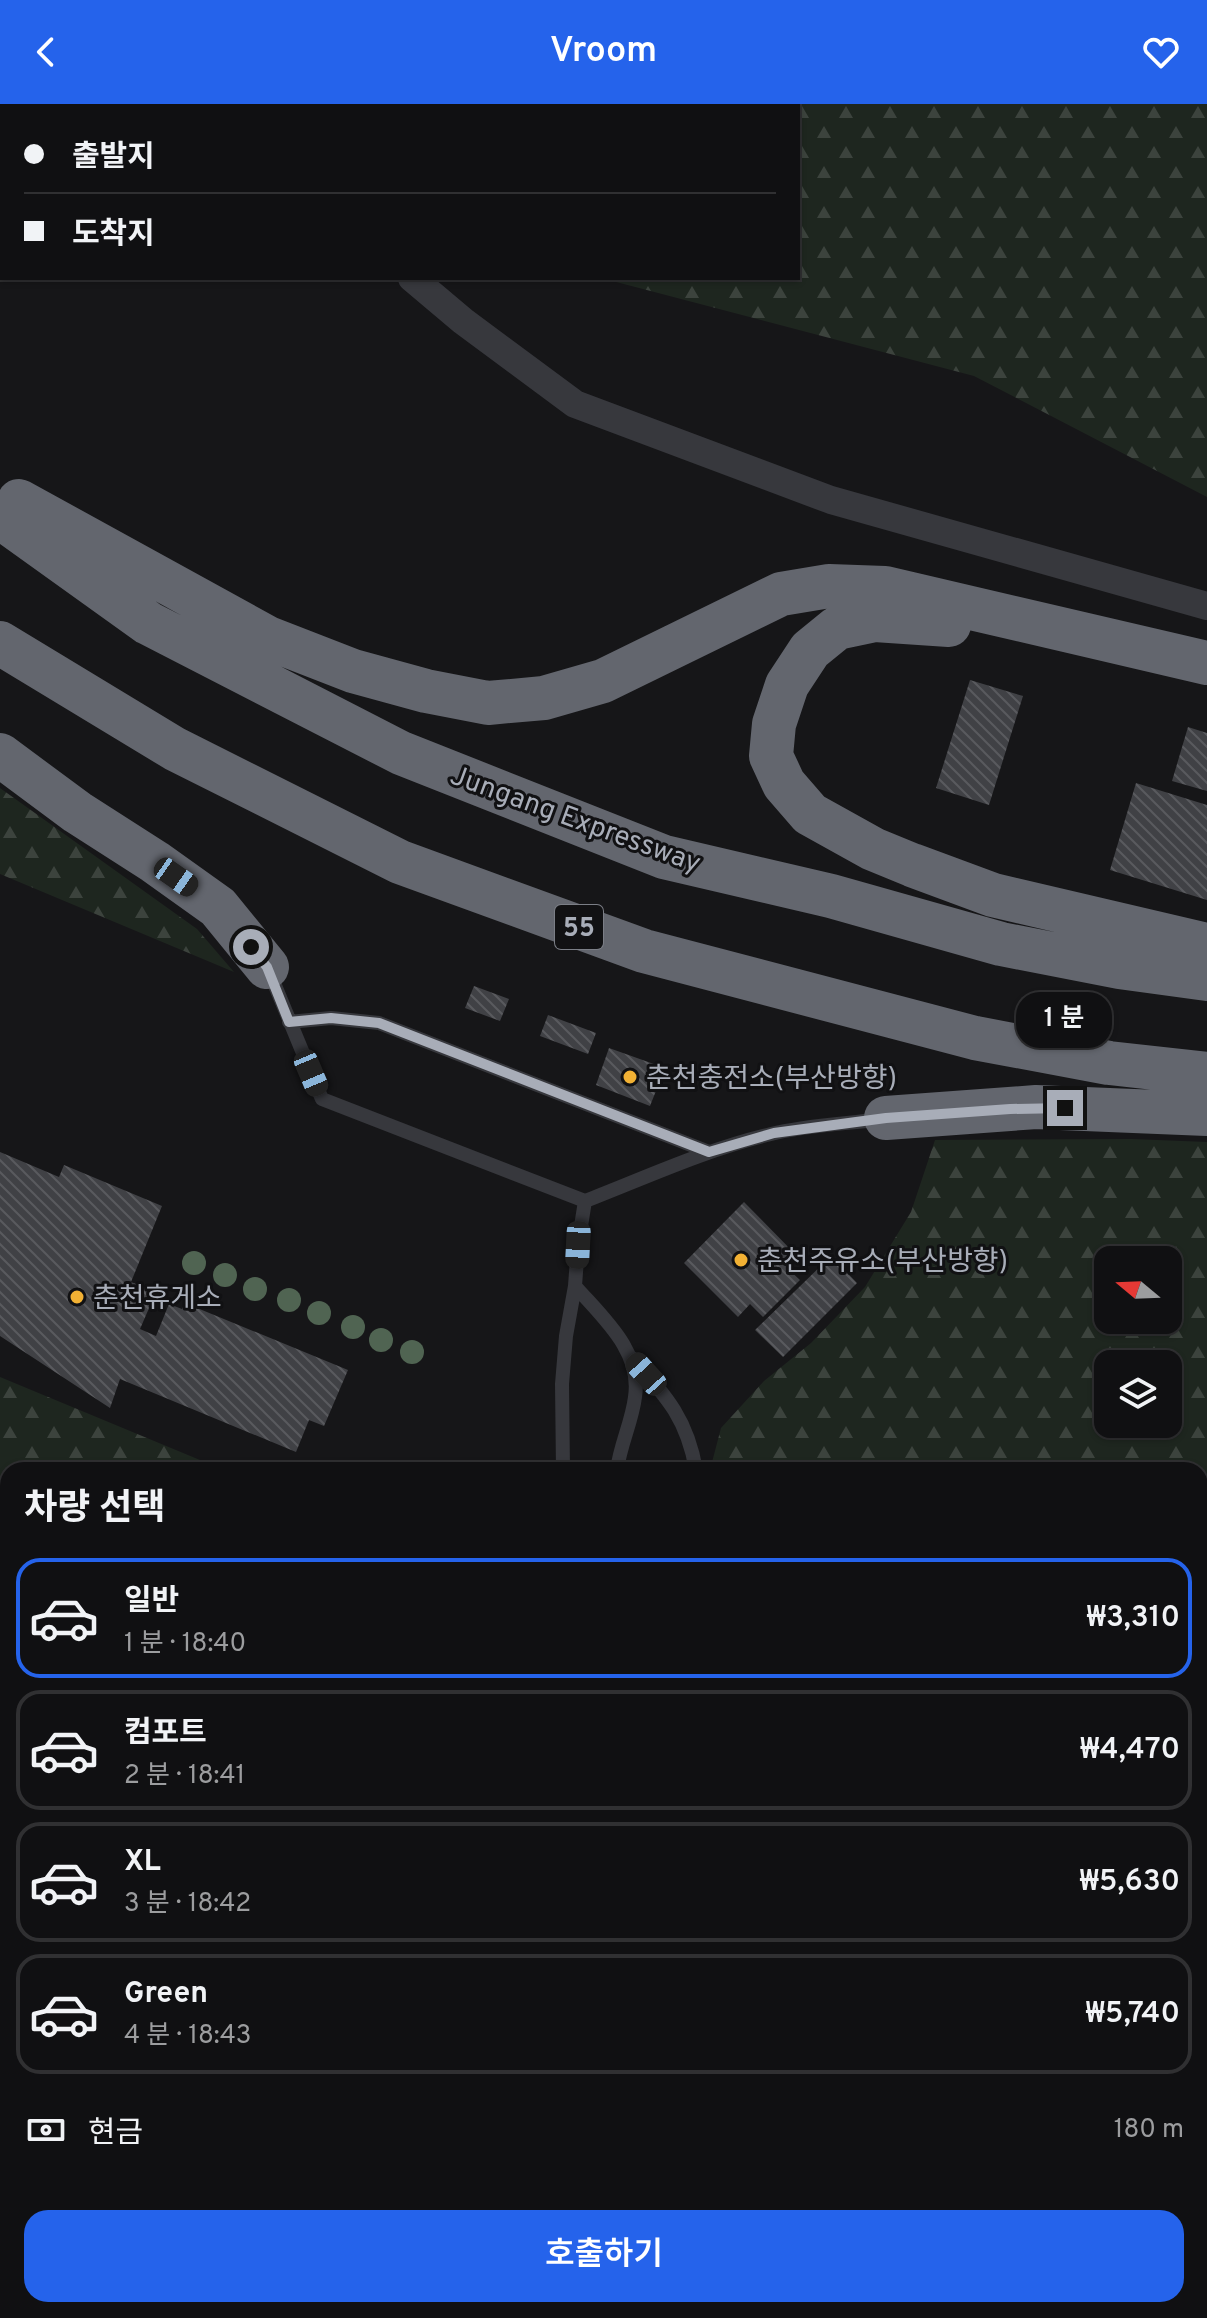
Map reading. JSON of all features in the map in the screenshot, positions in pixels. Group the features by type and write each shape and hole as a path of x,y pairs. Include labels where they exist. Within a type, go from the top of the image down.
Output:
{"highway":[{"path":"0,491 268,638 353,671 426,691 488,703 544,698 603,681 781,594 829,586 885,588 1207,663"},
{"name":"Jungang Expressway","path":"0,517 148,623 373,739 401,753 664,857 831,896 1001,944 1119,967 1207,979"},
{"path":"1207,682 1040,641 937,623 875,620 837,628 810,650 787,685 774,724 771,756 784,784 810,814 873,849 993,895 1207,945"},
{"name":"55","path":"0,643 175,749 400,862 644,951 975,1038 1109,1063 1207,1074"},
{"path":"0,755 77,812 218,907 267,967"},
{"path":"886,1118 1036,1107 1207,1114"}],"street":[{"path":"414,280 463,321 575,404 831,500 1207,606"}],"lane":[{"path":"267,967 322,1099 585,1201 709,1152 774,1133 886,1118"},
{"path":"289,1022 331,1018 379,1023 709,1152"},
{"path":"563,1462 565,1348 585,1201"},
{"path":"575,1286 676,1410 687,1431 694,1462"},
{"path":"618,1462 635,1397 636,1376 632,1358"}],"green space":[{"path":"800,104 1207,104 1207,497 974,376 609,280 800,280"},
{"path":"0,788 197,929 234,972 0,874"},
{"path":"1131,1139 1207,1142 1207,1462 712,1462 721,1428 764,1381 811,1343 865,1287 911,1212 935,1140"},
{"path":"0,1377 205,1462 0,1462"}],"building":[{"path":"970,680 1023,696 989,805 936,788"},
{"path":"1188,727 1207,733 1207,791 1172,781"},
{"path":"1136,783 1207,805 1207,900 1110,870"},
{"path":"474,986 509,999 500,1021 465,1008"},
{"path":"548,1015 596,1033 588,1054 540,1036"},
{"name":"춘천충전소(부산방향)","path":"609,1048 665,1068 650,1106 596,1085"},
{"name":"춘천휴게소","path":"0,1152 59,1177 64,1165 162,1206 131,1282 156,1292 140,1329 156,1336 169,1304 182,1309 185,1303 348,1370 324,1426 309,1420 296,1452 120,1379 110,1408 0,1336"},
{"name":"춘천주유소(부산방향)","path":"744,1202 798,1257 787,1268 800,1280 763,1317 750,1304 738,1317 684,1263"},
{"path":"831,1256 857,1283 783,1357 755,1330"}],"place":[{"name":"춘천충전소(부산방향)","path":"630,1077"},
{"name":"춘천주유소(부산방향)","path":"741,1260"},
{"name":"춘천휴게소","path":"77,1297"}],"route":[{"path":"251,947 267,967 289,1022 331,1018 379,1023 709,1152 774,1133 886,1118 1036,1107 1065,1108"}]}
